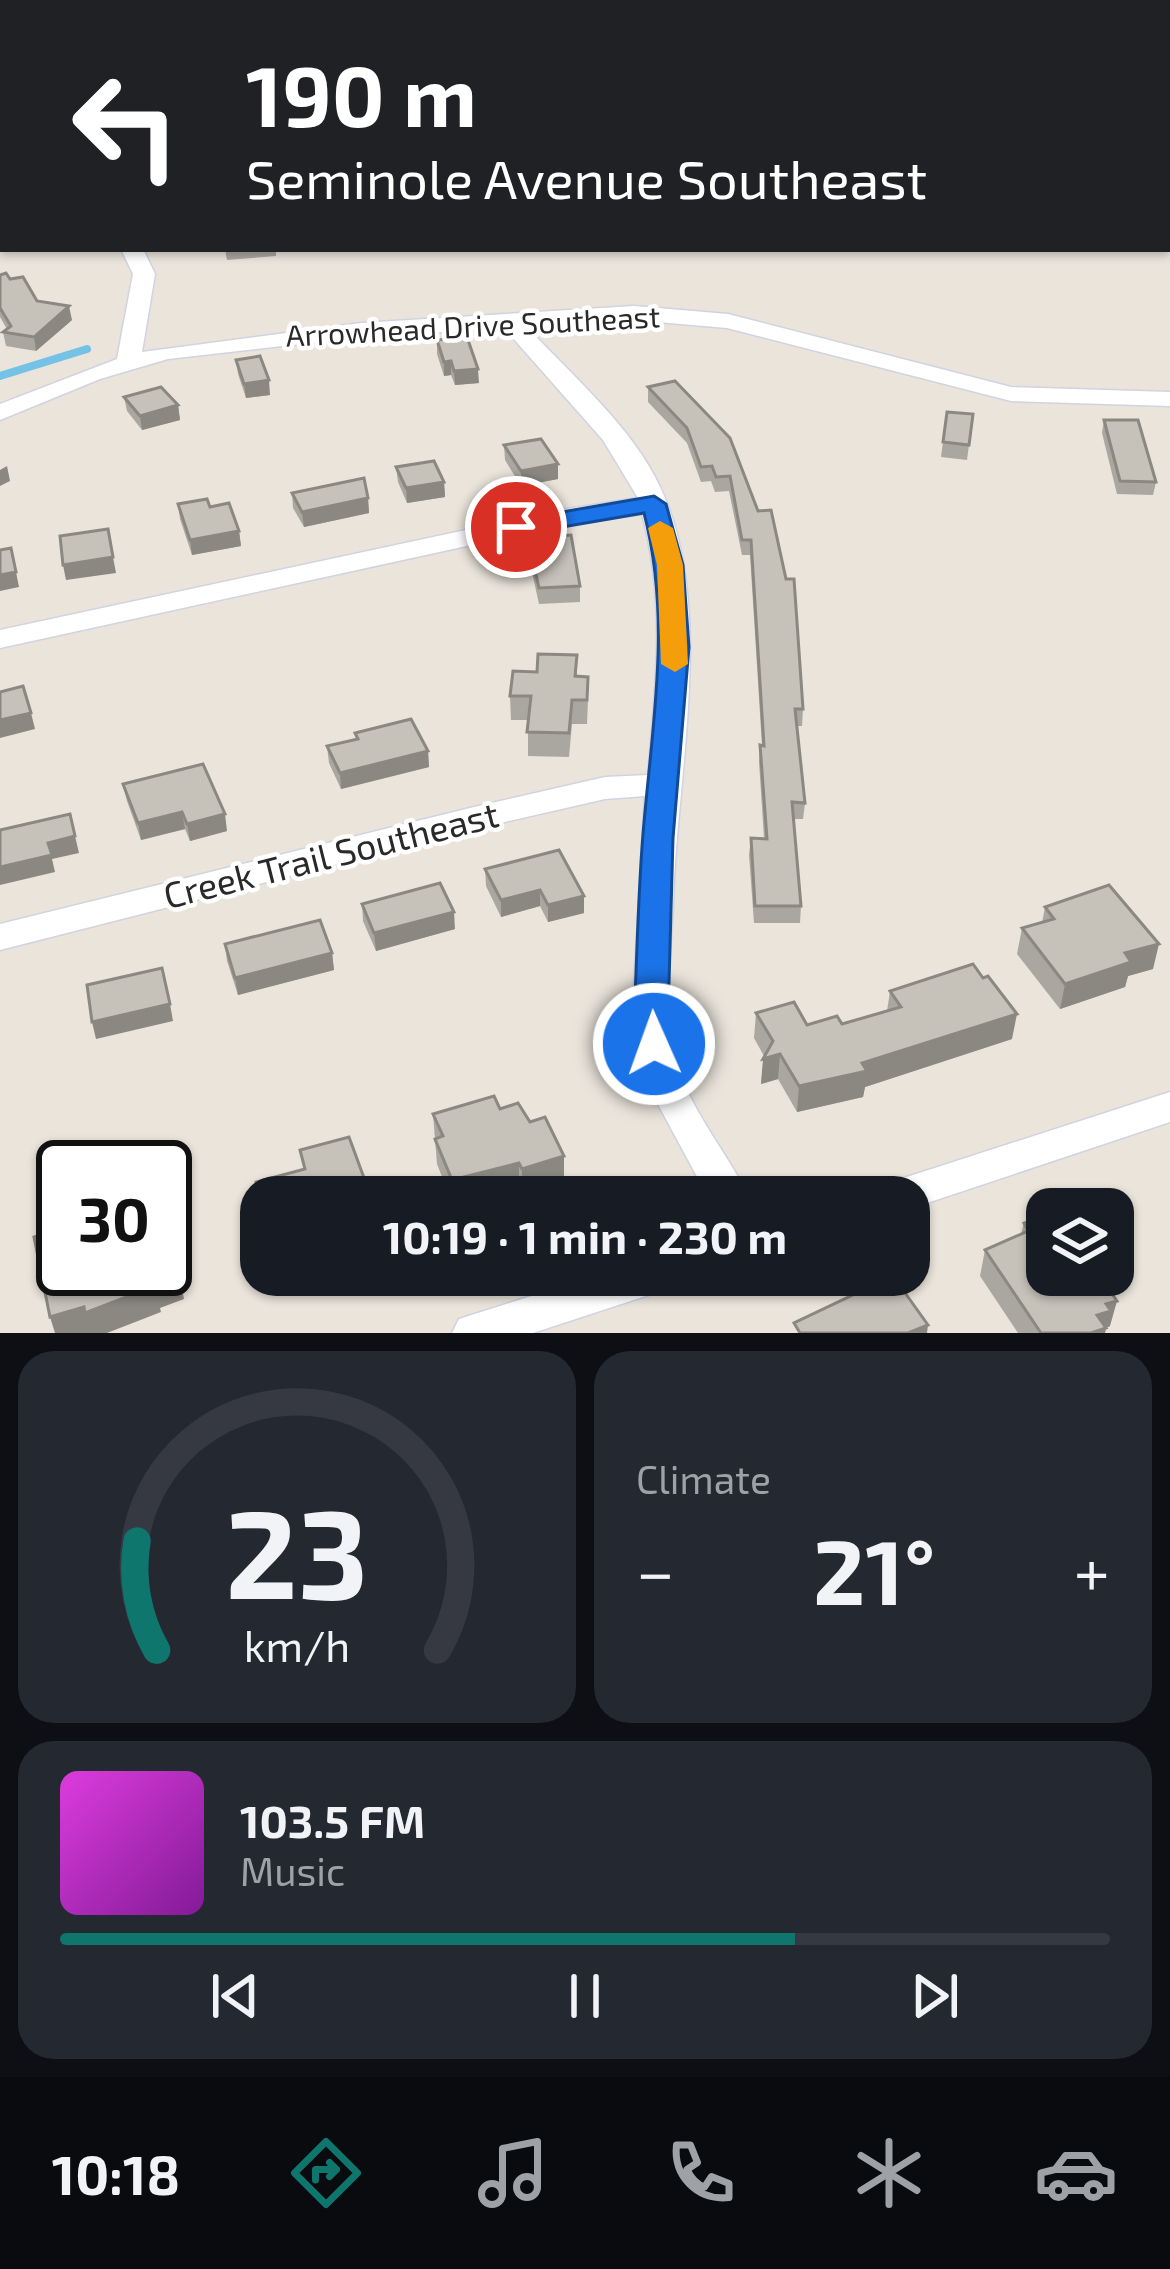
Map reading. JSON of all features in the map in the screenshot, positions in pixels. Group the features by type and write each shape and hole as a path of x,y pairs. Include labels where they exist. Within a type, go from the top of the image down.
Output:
{"street":[{"path":"128,362 145,274 134,252"},
{"name":"Arrowhead Drive Southeast","path":"0,413 128,362 205,346 634,314 728,321 977,388 1040,398 1170,399"},
{"path":"509,320 531,350 612,435 654,504 670,565 675,647 651,1019 658,1069 717,1176"},
{"path":"0,639 554,519 654,504"},
{"name":"Creek Trail Southeast","path":"0,937 470,819 605,788 664,784"},
{"path":"930,1186 1170,1107"},
{"path":"492,1330 593,1296"}],"building":[{"path":"6,273 10,279 23,277 37,301 69,306 34,337 3,332 11,326 0,308 0,275"},
{"path":"467,337 478,369 454,371 451,361 444,362 437,340"},
{"path":"260,356 269,380 244,384 236,360"},
{"path":"675,381 730,438 758,511 771,510 786,579 794,579 803,709 795,709 805,803 792,802 801,906 755,906 751,838 767,839 751,540 742,540 730,476 716,477 712,466 701,467 687,428 648,387"},
{"path":"161,387 178,405 140,416 124,397"},
{"path":"947,412 973,414 969,445 943,442"},
{"path":"1104,420 1138,420 1156,482 1120,481"},
{"path":"541,439 558,464 521,471 504,445"},
{"path":"434,461 444,482 406,488 396,467"},
{"path":"364,478 368,498 302,512 292,493"},
{"path":"207,499 210,507 229,503 239,531 190,540 178,504"},
{"path":"108,529 113,557 63,565 60,536"},
{"path":"571,535 580,586 539,588 528,538"},
{"path":"11,548 16,572 0,575 0,550"},
{"path":"538,654 577,655 575,676 588,677 587,700 572,700 569,733 527,732 531,696 510,696 513,671 537,672"},
{"path":"23,686 31,713 0,720 0,692"},
{"path":"411,719 428,751 340,773 327,746 358,739 355,733"},
{"path":"203,764 225,814 187,824 182,812 138,823 123,784"},
{"path":"70,814 75,836 48,843 52,855 0,867 0,830"},
{"path":"559,850 584,896 548,905 540,890 501,900 485,869"},
{"path":"440,883 454,912 374,933 362,904"},
{"path":"1109,885 1159,944 1125,953 1131,962 1065,984 1022,928 1054,919 1045,907"},
{"path":"320,920 332,953 235,978 225,944"},
{"path":"973,964 1017,1014 862,1063 867,1071 799,1086 780,1054 763,1059 773,1041 756,1013 794,1002 807,1025 837,1016 842,1024 901,1007 890,991"},
{"path":"162,968 170,1004 92,1022 87,985"},
{"path":"494,1096 500,1109 518,1103 530,1122 545,1117 564,1156 522,1169 519,1163 450,1176 435,1139 443,1136 433,1114"},
{"path":"349,1137 363,1176 279,1176 305,1169 300,1150"},
{"path":"1026,1232 1026,1296 1114,1296 1117,1301 1106,1304 1111,1311 1097,1315 1106,1328 1095,1333 1041,1333 985,1250"},
{"path":"46,1296 129,1296 85,1313 84,1307 50,1317"},
{"path":"851,1296 907,1296 928,1325 908,1333 800,1333 794,1323"}],"waterway":[{"path":"0,376 87,349"}],"slow traffic":[{"path":"660,528 670,565 675,664"}],"route":[{"path":"516,527 654,504 670,565 675,647 672,722 658,838 654,1044"}]}
